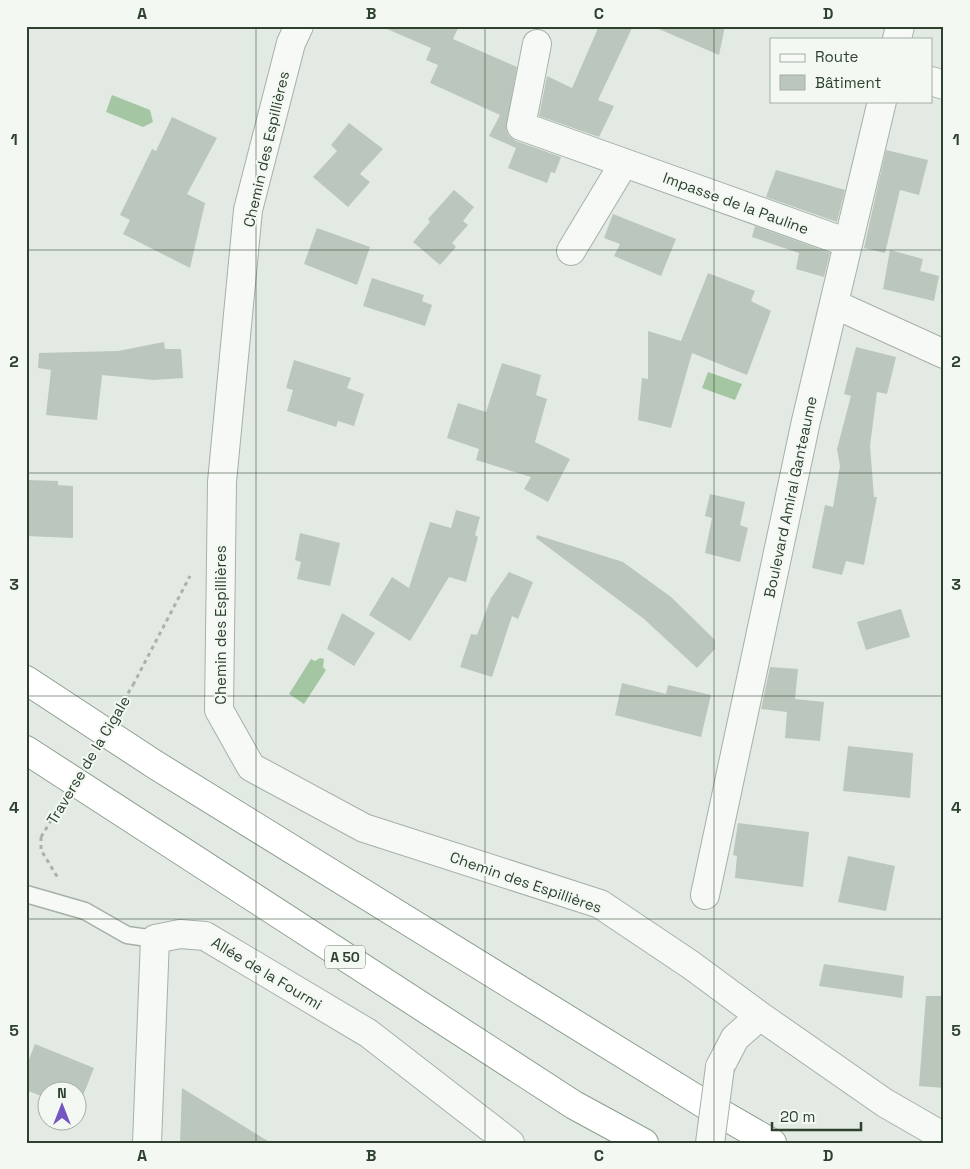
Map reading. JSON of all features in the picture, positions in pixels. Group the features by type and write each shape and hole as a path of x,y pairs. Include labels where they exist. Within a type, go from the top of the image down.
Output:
{"highway":[{"path":"26,680 162,769 706,1105 772,1143"},
{"name":"A 50","path":"26,750 574,1105 644,1143"}],"street":[{"name":"Chemin des Espillières","path":"299,26 291,44 248,210 222,482 219,710 251,767 364,828 600,904 690,965 885,1103 944,1137"},
{"name":"Impasse de la Pauline","path":"537,44 521,126 848,243"},
{"path":"932,81 944,85"},
{"name":"Boulevard Amiral Ganteaume","path":"705,895 804,430 882,102"},
{"path":"572,251 624,163"},
{"path":"834,304 944,354"},
{"name":"Allée de la Fourmi","path":"155,939 180,934 205,936 368,1033 510,1143"},
{"path":"147,1143 155,939"},
{"path":"710,1143 720,1067 736,1038 760,1016"}],"lane":[{"path":"26,894 85,911 127,935 155,939"}],"path":[{"name":"Traverse de la Cigale","path":"85,911 51,870 41,850 41,836 134,685 191,575"}],"shaded area":[{"path":"112,95 150,110 153,122 143,127 106,112"},
{"path":"708,372 742,384 735,400 702,388"},
{"path":"320,658 324,659 323,667 326,670 304,704 289,694 311,659 315,661"}],"building":[{"path":"380,26 459,26 453,39 517,67 506,130 509,136 516,141 561,157 555,173 551,172 547,183 508,168 516,148 489,136 500,115 430,83 438,65 426,60 431,48"},
{"path":"599,26 633,26 598,100 614,106 599,137 539,116 547,76 572,88"},
{"path":"652,26 725,26 719,55"},
{"path":"172,117 217,138 187,194 205,203 190,268 123,234 130,220 120,215 152,149 156,151"},
{"path":"349,123 383,149 360,174 370,182 348,207 313,177 337,151 331,145"},
{"path":"886,150 928,160 919,195 900,190 885,253 864,248"},
{"path":"776,170 845,190 837,222 766,197"},
{"path":"454,190 474,207 463,221 468,225 452,243 456,247 440,265 413,242 430,222 428,219"},
{"path":"613,214 676,239 661,276 614,256 620,244 604,238"},
{"path":"755,226 830,253 824,277 796,269 799,253 752,237"},
{"path":"317,228 370,247 357,285 304,264"},
{"path":"890,250 923,259 920,271 939,276 934,301 883,289"},
{"path":"708,273 755,291 751,301 771,311 747,375 692,353 671,428 638,420 642,378 648,379 648,331 681,341"},
{"path":"372,278 424,295 422,301 432,305 425,326 363,306"},
{"path":"164,342 165,349 181,349 183,378 154,380 102,375 97,420 46,415 51,370 38,368 39,353 118,351"},
{"path":"856,347 896,357 887,394 877,392 870,446 874,497 877,497 864,565 846,561 842,575 812,568 825,505 833,507 840,466 837,449 851,396 844,394"},
{"path":"294,360 351,378 347,388 364,394 354,426 338,421 336,427 287,411 293,390 286,388"},
{"path":"502,363 541,375 536,395 547,399 535,442 570,459 548,502 524,489 531,477 476,460 479,449 447,438 458,403 486,412"},
{"path":"27,480 58,481 58,485 73,486 73,538 26,536"},
{"path":"710,494 745,502 740,525 748,528 740,562 705,553 712,518 705,516"},
{"path":"456,510 480,517 475,535 478,537 466,582 449,577 410,641 369,615 392,577 409,588 430,522 451,528"},
{"path":"300,533 340,543 330,586 297,579 301,562 295,560"},
{"path":"537,535 623,562 671,597 715,640 715,649 697,668 644,619 536,538"},
{"path":"509,572 533,582 518,619 512,616 492,677 460,667 471,634 477,635 491,598"},
{"path":"901,609 910,637 866,650 857,622"},
{"path":"342,613 375,633 354,666 327,649"},
{"path":"770,667 798,669 795,699 824,702 820,741 785,738 787,712 761,709"},
{"path":"622,683 666,694 668,685 711,695 701,737 615,715"},
{"path":"848,746 913,753 910,798 843,791"},
{"path":"738,823 809,832 803,887 735,878 737,856 733,855"},
{"path":"848,856 895,866 886,911 838,902"},
{"path":"824,964 904,976 902,998 819,986"},
{"path":"926,996 944,996 944,1088 919,1086"},
{"path":"35,1044 94,1068 88,1083 38,1082 38,1095 26,1090 26,1067"},
{"path":"182,1088 271,1143 180,1143"}]}
